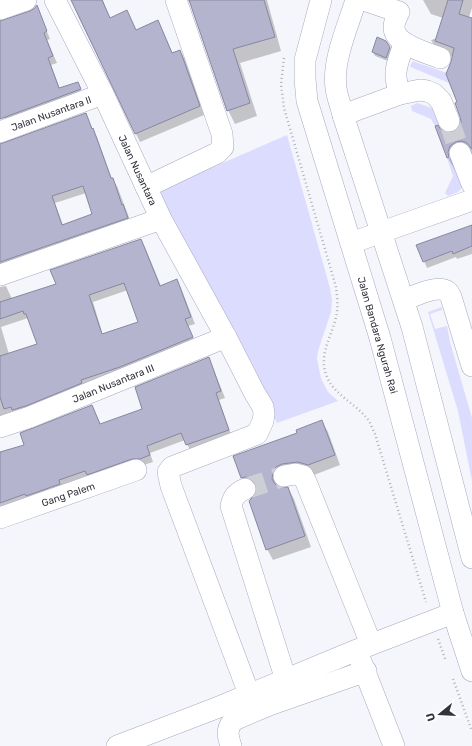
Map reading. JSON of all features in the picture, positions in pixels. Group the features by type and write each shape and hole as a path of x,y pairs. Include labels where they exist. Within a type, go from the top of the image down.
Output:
{"street":[{"path":"0,9 26,0"},
{"name":"Jalan Nusantara","path":"55,0 103,94 161,219 263,407 264,414 257,434 172,467 168,472 171,486 249,694"},
{"path":"146,187 217,153 223,147 222,134 176,0"},
{"name":"Jalan Bandara Ngurah Rai","path":"321,0 305,60 307,101 351,243 402,417 453,613 472,671"},
{"path":"356,0 339,56 336,71 336,88 343,115 404,300 472,558"},
{"path":"364,0 400,6 395,22 395,33 398,38 404,44 440,58"},
{"path":"400,94 395,73 404,44"},
{"path":"343,115 400,94 420,90 434,94 441,101 448,121"},
{"name":"Jalan Nusantara II","path":"0,132 103,94"},
{"path":"460,152 472,184"},
{"path":"351,243 472,200"},
{"path":"0,275 161,219"},
{"path":"404,300 427,291 440,289 448,292 451,297 472,366"},
{"name":"Jalan Nusantara III","path":"0,427 30,417 226,337"},
{"path":"402,417 433,408"},
{"name":"Gang Palem","path":"0,518 136,470"},
{"path":"284,476 295,474 303,476 306,482 364,647 366,671 394,746"},
{"path":"245,489 233,498 231,506 286,680"},
{"path":"117,746 219,707 364,647 453,613"},
{"path":"231,746 228,730 232,722 236,719 269,705 366,671"}],"path":[{"path":"286,53 283,61 281,84 284,108 338,298 337,313 324,355 323,366 327,378 334,390 369,421 375,434 432,622 448,666"},
{"path":"450,673 472,731"}],"shaded area":[{"path":"413,61 456,76 448,80 449,83 413,68 410,66"},
{"path":"417,103 435,109 442,123 435,126 431,119 412,111 411,106"},
{"path":"287,135 330,288 332,300 331,312 318,351 317,359 321,378 328,392 338,401 277,423 158,191"},
{"path":"454,155 464,185 458,192 448,196 445,193 453,176 447,158"},
{"path":"442,307 442,310 430,314 435,329 447,326 450,342 472,418 472,481 458,411 428,312"}],"building":[{"path":"71,0 102,0 110,18 127,10 136,30 158,20 172,53 180,50 200,106 135,134"},
{"path":"189,0 264,0 275,37 233,49 250,103 227,111"},
{"path":"448,0 463,0 459,14 472,18 472,149 467,143 462,141 456,142 450,146 448,152 449,157 447,158 435,126 438,125 441,130 447,133 453,132 459,128 461,122 455,103 457,102 446,74 451,62 454,48 435,41"},
{"path":"37,5 47,31 44,33 53,56 48,58 59,88 78,82 81,89 0,119 0,21 30,11"},
{"path":"377,37 386,41 390,47 386,58 372,52"},
{"path":"86,113 128,218 0,262 0,144","holes":["83,186 92,214 62,225 52,196"]},
{"path":"472,225 472,246 453,254 452,251 423,262 416,245"},
{"path":"141,239 160,286 177,279 191,317 185,319 193,337 120,367 81,380 82,383 26,406 12,410 11,407 4,409 0,397 0,356 37,344 26,314 24,314 23,311 0,319 0,302 56,284 50,270","holes":["124,283 138,322 102,334 89,295"]},
{"path":"209,357 221,391 216,393 229,430 186,445 181,433 147,446 150,455 140,459 132,459 87,475 85,471 59,480 60,484 0,503 0,452 24,445 20,433 92,405 100,424 142,409 135,387"},
{"path":"322,420 335,455 308,465 298,462 282,464 276,467 273,472 272,479 275,484 280,487 288,487 305,536 266,550 249,501 255,495 257,489 256,484 251,479 246,477 241,478 233,456 297,433 296,430"}],"tunnel":[{"path":"449,121 460,153"},
{"path":"245,489 284,476"}]}
